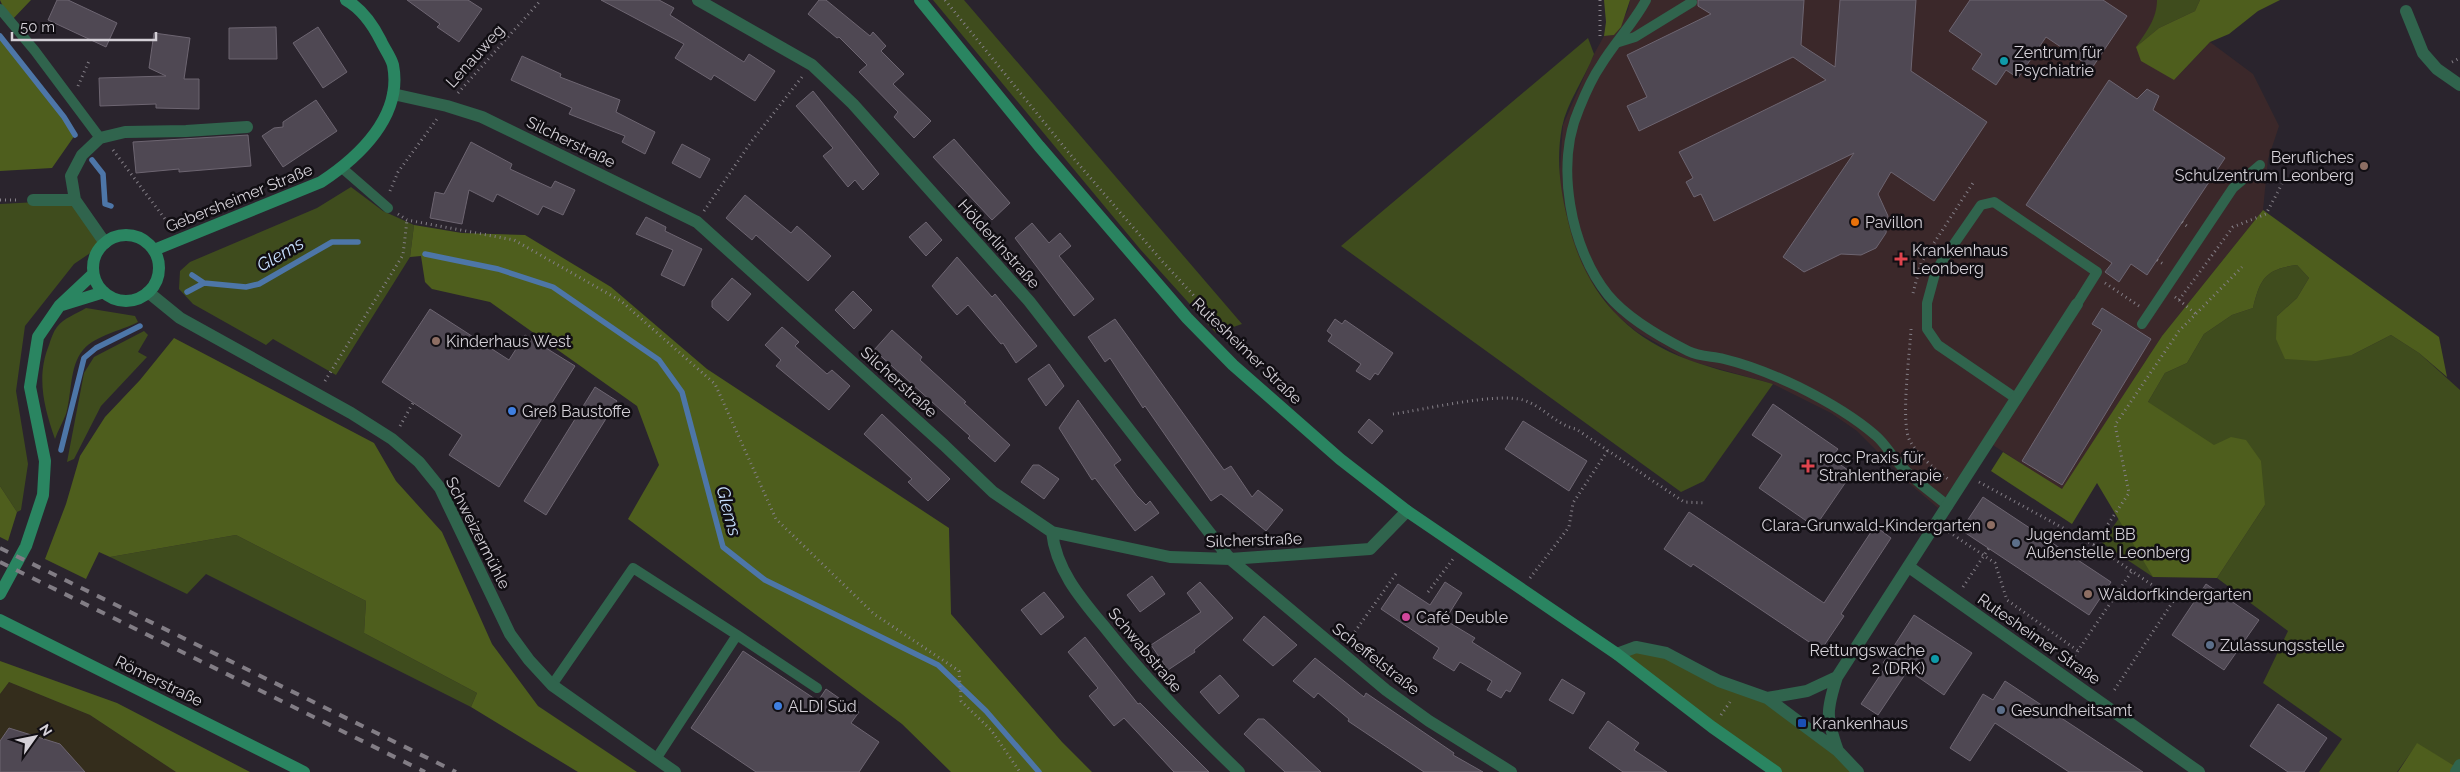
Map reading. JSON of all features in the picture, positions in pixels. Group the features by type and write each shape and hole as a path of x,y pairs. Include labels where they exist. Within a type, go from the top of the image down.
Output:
{"street":[{"name":"Gebersheimer Straße","path":"154,250 321,182 342,168 382,125 393,94 393,64 372,23 346,0"},
{"name":"Hölderlinstraße","path":"698,0 812,64 853,104 1029,301 1230,559"},
{"name":"Rutesheimer Straße","path":"920,0 1046,154 1187,318 1233,365 1340,459 1407,511 1617,654 1712,727 1776,772"},
{"path":"2406,11 2423,53 2437,69 2460,85"},
{"name":"Silcherstraße","path":"393,94 447,106 482,117 697,222 944,445 993,492 1052,532 1170,557 1230,559 1370,548 1407,511"},
{"path":"148,292 131,301 121,301 104,292 93,274 95,257 105,243 75,200 71,176 82,155 100,138 125,132 247,127"},
{"path":"33,200 75,200"},
{"name":"Gebersheimer Straße","path":"105,243 114,237 125,235 146,242 154,250 158,261 158,272 155,283 148,292"},
{"path":"0,594 26,546 38,515 43,494 45,461 30,387 38,337 60,306 93,274"},
{"path":"60,306 104,292"},
{"name":"Schweizermühle","path":"148,292 180,318 317,394 392,439 419,462 440,488 457,520 510,634 552,686 675,772"},
{"path":"1838,750 1831,730 1828,705 1838,678 2077,304"},
{"name":"Schwabstraße","path":"1052,532 1054,549 1074,588 1136,668 1192,728 1239,772"},
{"name":"Scheffelstraße","path":"1230,559 1340,654 1422,716 1510,772"},
{"name":"Rutesheimer Straße","path":"1910,567 2199,772"},
{"name":"Römerstraße","path":"0,620 304,772"},
{"path":"1617,654 1636,646 1666,653 1739,690 1767,698 1838,750 1858,772"},
{"path":"1767,698 1807,691 1838,678"},
{"path":"2456,772 2460,765"}],"lane":[{"path":"1646,0 1619,42 1600,66 1574,123 1568,150 1567,184 1580,243 1593,272 1609,296 1645,326 1690,352 1698,356 1726,359 1775,377 1797,386 1841,411 1874,434 1902,467 1948,506"},
{"path":"1619,42 1634,37 1692,2"},
{"path":"0,9 35,51 100,138"},
{"path":"2142,324 2233,188 2260,165"},
{"path":"342,168 388,208"},
{"path":"2017,399 1938,345 1927,329 1927,303 1936,270 1982,205 1994,202 2097,272 2077,304"},
{"path":"552,686 634,568 817,688"},
{"path":"656,759 737,635"}],"path":[{"name":"Lenauweg","path":"398,172 447,106 541,0"},
{"path":"945,0 1069,153 1162,261 1220,324 1233,365"},
{"path":"1600,1 1600,66"},
{"path":"75,95 89,61"},
{"path":"697,222 751,142 812,64"},
{"path":"100,138 113,149 165,218 178,240"},
{"path":"2179,300 2232,227 2266,214 2282,184"},
{"path":"388,208 407,220 514,240 621,300 715,384 776,520 874,614 959,671 961,701 991,730 1020,772"},
{"path":"317,394 403,255 407,220"},
{"path":"2094,544 2129,493 2115,425 2179,331 2242,267"},
{"path":"2105,284 2125,297"},
{"path":"2166,290 2196,314"},
{"path":"1393,414 1494,398 1512,398 1534,405 1565,426 1576,429 1684,502 1704,503"},
{"path":"392,439 413,403"},
{"path":"1522,589 1569,527 1573,502 1608,450"},
{"path":"1967,475 2094,544 2174,600 2104,705"},
{"path":"1936,523 1995,563 2007,600 2078,651"},
{"path":"1428,592 1461,548"},
{"path":"1955,600 1989,548"},
{"path":"1340,654 1398,571"},
{"path":"2062,675 2132,571"},
{"path":"1712,727 1739,690"}],"shaded area":[{"name":"Krankenhaus Leonberg","path":"1630,0 2200,0 2195,11 2159,28 2174,80 2210,42 2253,74 2279,126 2268,159 2263,210 2162,336 2062,490 1985,440 1938,508 1911,485 1857,431 1831,413 1773,384 1687,360 1637,332 1615,314 1584,271 1573,246 1559,182 1563,125 1594,54 1604,36 1614,35 1628,10"},
{"path":"9,682 90,715 176,772 0,772 0,694"}],"green space":[{"path":"0,0 31,0 10,22"},
{"path":"933,0 964,0 1242,324 1216,333 1140,249"},
{"path":"1604,0 1630,0 1621,27 1614,35 1604,36 1606,22"},
{"path":"2157,0 2200,0 2195,11 2159,28 2136,47 2153,19"},
{"path":"2200,0 2280,0 2258,11 2229,34 2210,42 2174,80 2141,61 2136,47 2159,28 2195,11"},
{"path":"0,36 64,117 75,135 52,168 0,171"},
{"path":"1588,38 1594,54 1564,118 1559,151 1561,186 1565,209 1575,245 1584,268 1595,288 1609,307 1644,338 1665,350 1689,360 1773,384 1704,481 1681,492 1341,246"},
{"path":"351,187 383,211 414,225 410,257 336,375 273,339 266,345 193,304 179,289 180,271 190,262 317,208"},
{"path":"75,200 105,243 74,264 25,326 16,391 28,464 21,510 17,512 0,486 0,204"},
{"path":"2263,210 2439,337 2447,377 2419,353 2391,335 2352,355 2316,361 2285,359 2276,339 2277,316 2297,298 2309,278 2297,265 2278,269 2271,273 2266,277 2258,290 2253,308 2232,315 2204,334 2187,363 2165,373 2148,402 2214,445 2231,437 2246,440 2261,461 2265,505 2217,578 2153,577 2097,483 2072,524 1991,471 2003,452 2062,489 2162,336"},
{"path":"414,225 462,233 525,235 611,287 707,369 949,528 951,614 1062,742 1092,772 951,772 902,724 628,519 659,465 637,406 490,302 432,289 425,282 421,256 410,257"},
{"path":"2297,265 2309,278 2297,298 2277,316 2352,355 2391,335 2419,353 2460,390 2460,765 2458,768 2417,744 2397,772 2319,772 2342,739 2263,683 2288,631 2217,578 2265,505 2214,445 2153,577 2102,543 2139,489 2148,402 2165,373 2187,363 2204,334 2232,315 2253,308 2258,290 2266,277 2278,269"},
{"path":"86,308 135,316 138,322 88,345 78,357 73,372 66,414 55,439 43,392 42,380 45,357 57,327"},
{"path":"144,331 148,335 138,352 147,357 101,406 74,459 67,462 84,373 94,357"},
{"path":"174,338 374,443 396,481 442,532 492,644 538,706 637,772 578,772 471,707 477,693 364,633 366,601 236,535 110,557 99,552 86,579 45,559 66,504 80,456 105,417 140,380"},
{"path":"0,486 17,512 8,541 0,537"},
{"path":"236,535 366,601 364,633 477,693 471,707 206,574 187,594 110,557"},
{"path":"1636,647 1767,698 1858,772 1776,772 1617,654"},
{"path":"0,661 117,703 250,772 176,772 90,715 9,682 0,694"},
{"path":"2417,743 2458,768 2456,772 2398,772"}],"building":[{"path":"57,0 68,0 117,23 106,47 48,20"},
{"path":"407,0 468,0 482,9 459,42 437,27 440,24"},
{"path":"601,0 659,0 674,8 670,15 744,62 749,54 775,71 755,101 714,75 711,80 675,58 684,44"},
{"path":"819,0 826,0 870,36 873,32 886,46 881,51 904,74 893,84 931,121 914,138 894,117 898,112 859,72 867,65 839,37 837,38 808,14"},
{"path":"1698,0 1804,0 1801,45 1835,67 1840,0 1916,0 1911,71 1987,122 1934,201 1891,172 1878,194 1888,216 1886,233 1876,248 1861,255 1841,254 1804,272 1783,257 1854,153 1714,221 1701,194 1694,197 1686,182 1693,178 1679,152 1826,80 1793,57 1639,131 1627,106 1647,97 1627,55 1711,14 1698,6"},
{"name":"Zentrum für Psychiatrie","path":"1970,0 2103,0 2127,16 2092,68 2046,37 2018,78 2006,70 1996,85 1972,69 1982,54 1949,31"},
{"path":"276,27 277,59 229,59 229,28"},
{"path":"318,27 347,72 323,88 293,43"},
{"path":"154,33 190,38 184,79 199,79 199,109 156,108 156,104 100,106 99,78 166,76 149,68"},
{"path":"522,56 561,74 560,77 620,100 616,112 655,132 645,154 622,142 625,136 569,114 572,108 511,80"},
{"path":"2109,80 2137,99 2147,89 2159,96 2153,110 2225,158 2147,275 2131,264 2119,282 2105,272 2112,263 2026,205"},
{"path":"813,91 879,174 863,190 855,180 848,187 823,156 833,148 796,106"},
{"path":"316,100 337,131 283,167 262,136 274,128 283,127 283,122"},
{"path":"248,135 251,166 179,172 179,169 136,173 133,142"},
{"path":"954,139 1010,203 992,220 933,157"},
{"path":"471,142 512,164 510,169 551,188 555,181 575,190 563,215 543,206 538,215 497,194 493,202 469,190 462,224 430,218 435,192 444,194"},
{"path":"682,144 710,159 700,178 672,163"},
{"path":"745,195 791,233 797,226 831,256 808,281 756,235 752,240 726,218"},
{"path":"646,217 666,227 665,231 702,249 684,286 661,275 673,250 636,234"},
{"path":"926,222 942,240 926,256 909,237"},
{"path":"1032,223 1049,243 1060,233 1071,246 1059,256 1094,299 1074,316 1015,238"},
{"path":"957,257 992,297 995,294 1037,346 1016,363 1003,343 1001,344 968,305 957,315 932,286"},
{"path":"732,278 751,294 728,321 712,307 712,301"},
{"path":"853,291 872,310 854,329 835,310"},
{"path":"2102,308 2151,339 2062,485 2022,461 2102,330 2092,324"},
{"path":"430,309 509,360 525,335 575,366 499,487 449,455 462,435 382,382"},
{"path":"1115,319 1224,470 1231,466 1252,497 1258,490 1283,510 1266,531 1221,494 1211,501 1145,406 1143,408 1110,358 1105,362 1088,337"},
{"path":"1335,319 1342,324 1345,320 1393,353 1378,375 1375,373 1370,380 1356,371 1361,364 1328,341 1332,335 1327,331"},
{"path":"782,327 799,342 795,346 827,374 832,370 850,386 829,410 776,366 781,360 765,345"},
{"path":"892,330 922,357 920,360 966,402 964,403 1010,445 995,462 968,438 970,436 874,350"},
{"path":"1049,364 1064,386 1046,406 1028,379"},
{"path":"595,387 617,401 546,515 524,501"},
{"path":"1078,400 1121,460 1114,465 1137,496 1146,505 1150,501 1159,513 1135,531 1095,478 1092,480 1059,428"},
{"name":"rocc Praxis für Strahlentherapie","path":"1773,404 1838,449 1831,458 1852,473 1815,527 1759,488 1782,455 1752,435"},
{"path":"882,414 950,479 928,501 908,482 912,479 864,434"},
{"path":"1369,419 1383,431 1372,444 1358,432"},
{"path":"1523,421 1587,461 1569,491 1505,449"},
{"path":"1033,465 1039,465 1059,479 1044,499 1021,482"},
{"path":"1983,497 2111,582 2089,615 1961,530"},
{"path":"1689,512 1824,603 1875,526 1891,538 1841,614 1844,616 1821,650 1693,564 1691,567 1664,549"},
{"path":"1152,576 1165,594 1140,612 1127,595"},
{"path":"1200,582 1233,618 1194,650 1195,652 1168,670 1151,645 1201,612 1187,593"},
{"path":"1445,582 1462,593 1445,620 1475,638 1472,642 1521,673 1510,692 1506,690 1501,698 1487,690 1492,681 1460,662 1454,671 1433,658 1439,648 1381,609 1398,584 1430,605"},
{"path":"2206,584 2259,620 2224,670 2172,635"},
{"path":"1044,592 1064,617 1041,635 1021,610"},
{"name":"Rettungswache 2 (DRK)","path":"1914,615 1972,653 1944,695 1908,670 1878,715 1861,704 1887,665 1883,663"},
{"path":"1264,616 1297,645 1273,666 1243,640"},
{"path":"1085,637 1138,704 1140,703 1209,772 1174,772 1124,718 1114,726 1089,696 1098,688 1068,652"},
{"name":"ALDI Süd","path":"743,651 818,701 826,689 859,712 851,723 879,742 859,772 756,772 691,728"},
{"path":"1315,658 1364,697 1366,693 1454,753 1453,755 1483,772 1424,772 1348,721 1349,719 1318,693 1314,698 1293,681"},
{"path":"1220,675 1239,696 1219,714 1200,692"},
{"path":"1562,679 1585,693 1573,714 1549,700"},
{"path":"2005,681 2143,772 2069,772 1995,723 1970,761 1950,748 1983,694 1993,700"},
{"path":"2278,704 2327,738 2304,772 2288,772 2250,746"},
{"path":"1258,719 1264,719 1321,772 1285,772 1244,734"},
{"path":"1608,721 1639,743 1634,750 1667,772 1623,772 1589,748"},
{"path":"9,728 60,744 85,772 0,772 0,741"}],"waterway":[{"path":"0,36 64,117 75,135"},
{"path":"92,160 103,174 105,204 111,206"},
{"name":"Glems","path":"187,292 204,283 246,287 259,284 332,242 358,242"},
{"name":"Glems","path":"425,254 498,269 553,287 659,360 682,392 723,547 765,580 938,665 986,711 1039,772"},
{"path":"192,275 204,283"},
{"name":"Glems","path":"61,450 84,358 96,348 140,326"}],"railway":[{"path":"0,548 456,772"},
{"path":"0,562 425,772"}],"place":[{"name":"Zentrum für Psychiatrie","path":"2004,61"},
{"name":"Berufliches Schulzentrum Leonberg","path":"2364,166"},
{"name":"Pavillon","path":"1855,222"},
{"name":"Krankenhaus Leonberg","path":"1901,259"},
{"name":"Kinderhaus West","path":"436,341"},
{"name":"Greß Baustoffe","path":"512,411"},
{"name":"rocc Praxis für Strahlentherapie","path":"1808,466"},
{"name":"Clara-Grunwald-Kindergarten","path":"1991,525"},
{"name":"Jugendamt BB Außenstelle Leonberg","path":"2016,543"},
{"name":"Waldorfkindergarten","path":"2088,594"},
{"name":"Café Deuble","path":"1406,617"},
{"name":"Zulassungsstelle","path":"2210,645"},
{"name":"Rettungswache 2 (DRK)","path":"1935,659"},
{"name":"ALDI Süd","path":"778,706"},
{"name":"Gesundheitsamt","path":"2001,710"},
{"name":"Krankenhaus","path":"1802,723"}]}
